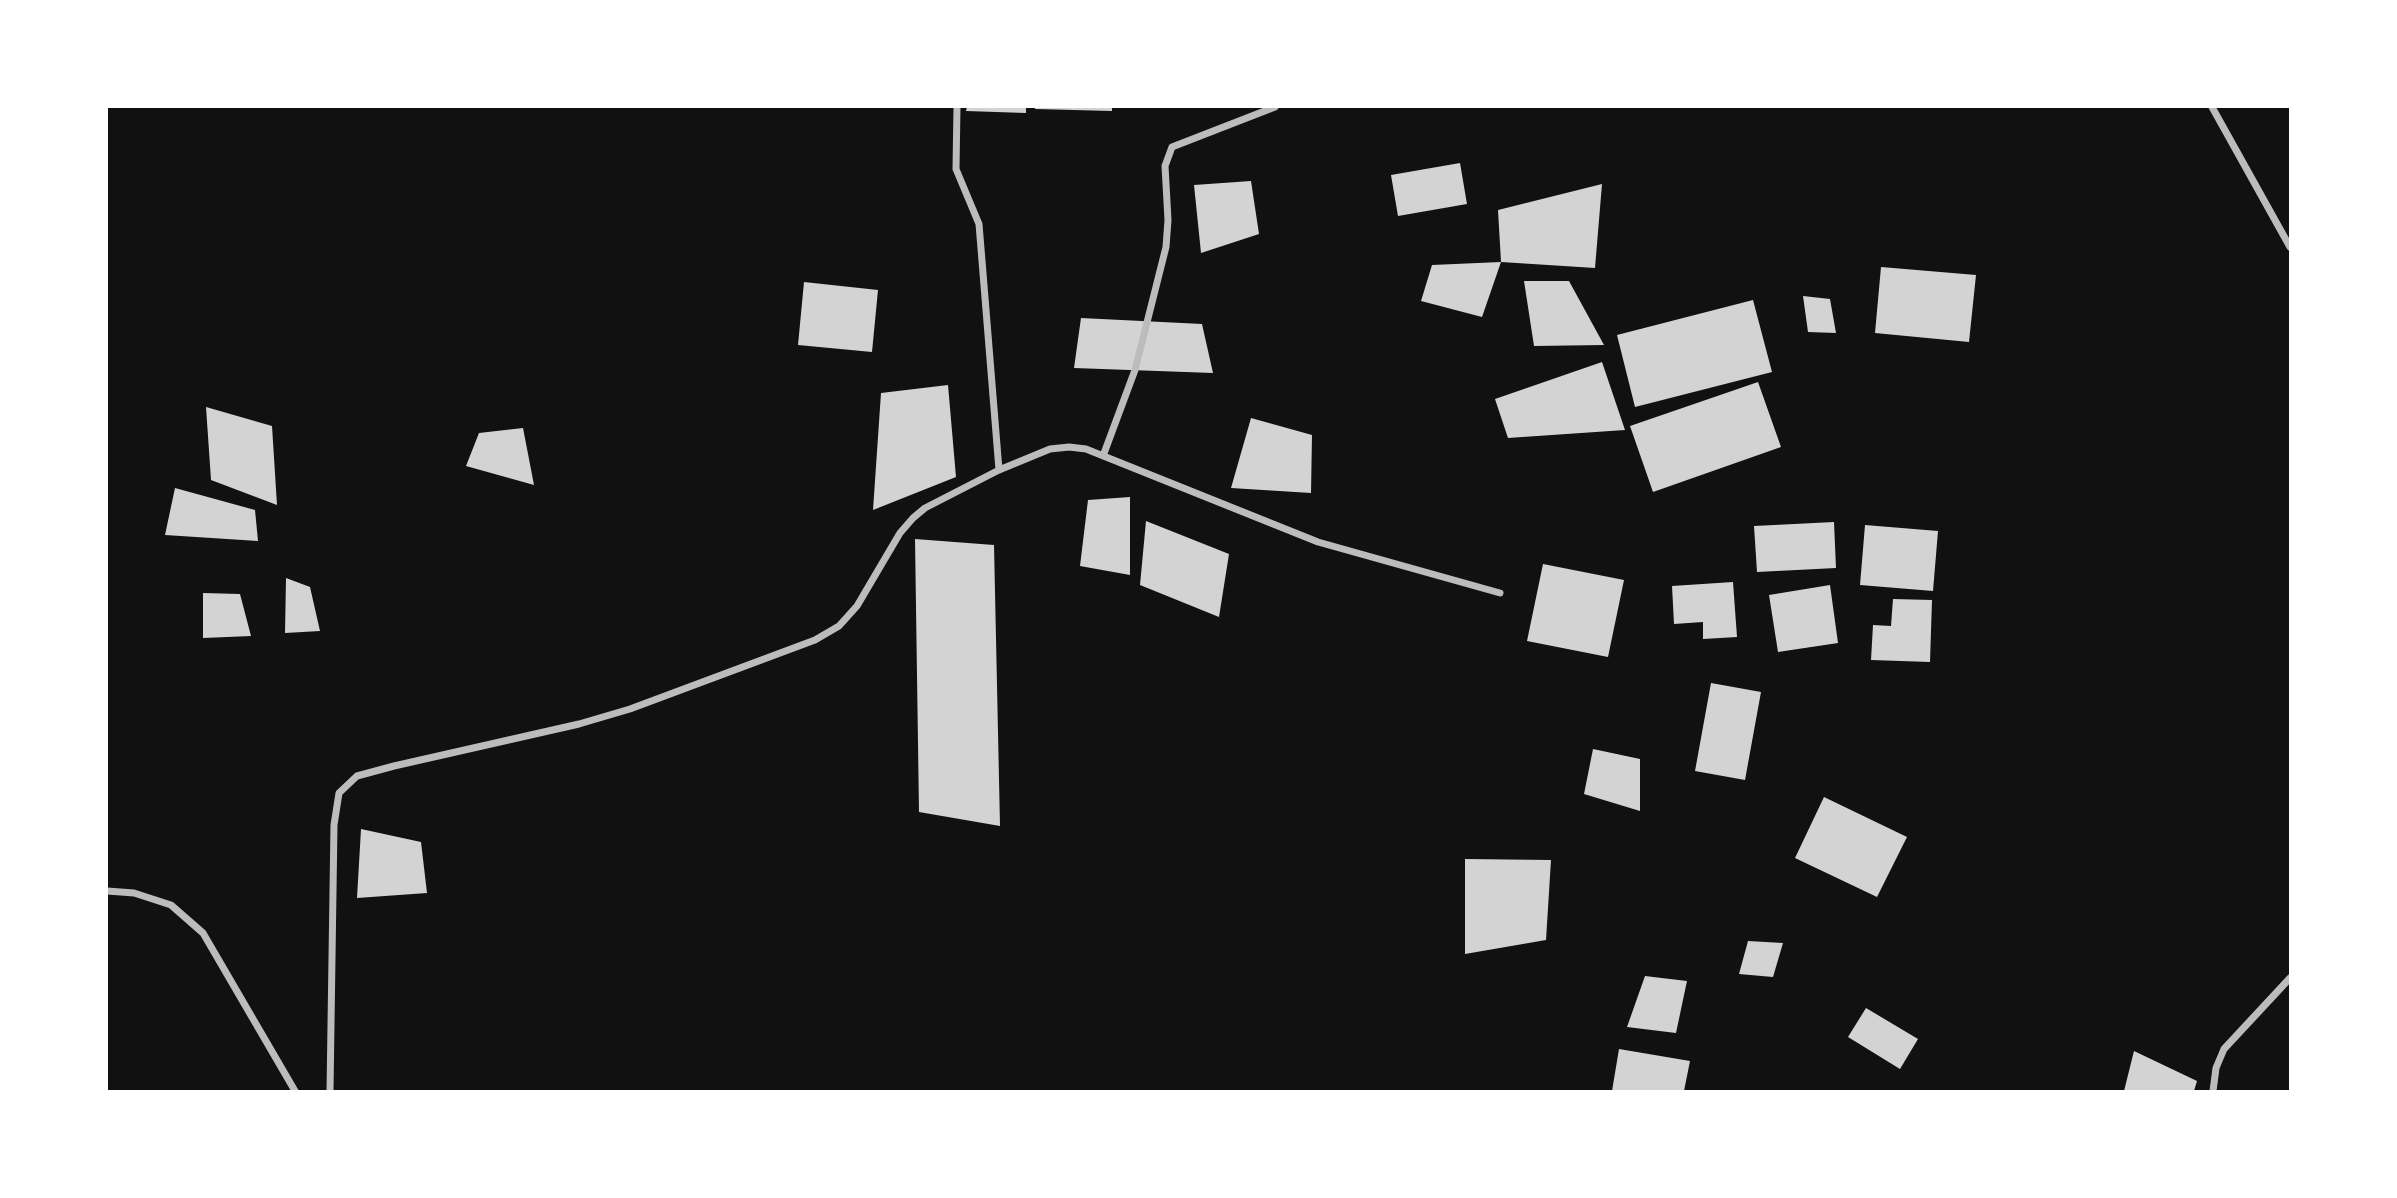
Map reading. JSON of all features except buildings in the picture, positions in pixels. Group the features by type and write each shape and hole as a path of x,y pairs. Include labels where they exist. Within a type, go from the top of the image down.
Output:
{"street":[{"path":"957,107 956,169 979,224 999,470"},
{"path":"1103,456 1135,370 1166,247 1168,220 1165,166 1171,147 1275,107"},
{"path":"2212,107 2290,247"},
{"path":"330,1091 334,825 339,793 357,776 579,724 630,709 815,640 839,626 857,606 900,533 913,518 925,508 999,470 1050,449 1086,449 1318,542 1500,593"},
{"path":"107,891 134,893 171,905 204,933 295,1091"},
{"path":"2213,1091 2216,1068 2224,1049 2290,978"}]}
